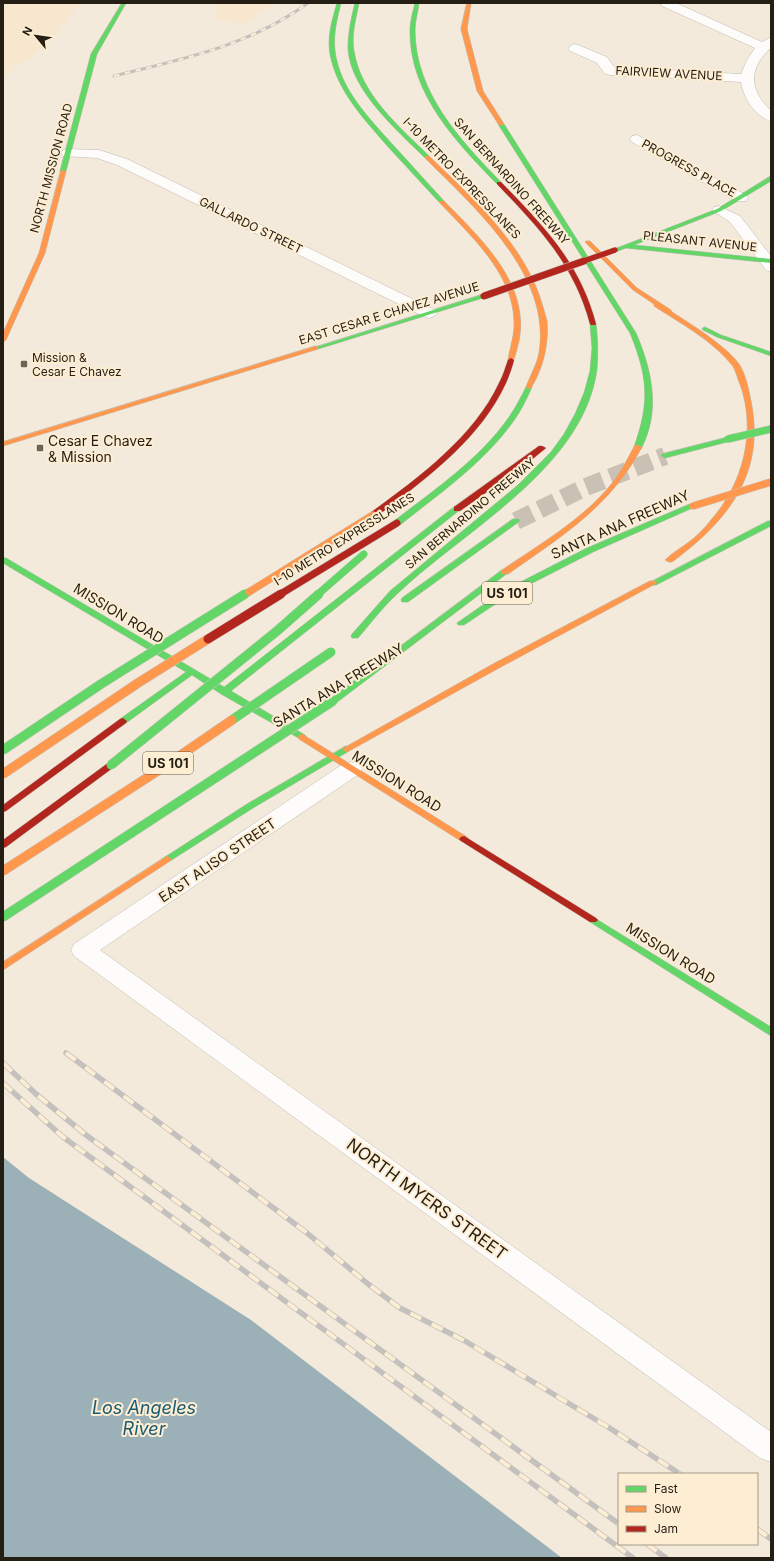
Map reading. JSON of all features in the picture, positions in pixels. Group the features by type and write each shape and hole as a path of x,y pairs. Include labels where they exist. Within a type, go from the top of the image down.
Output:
{"main road":[{"name":"NORTH MISSION ROAD","path":"3,340 42,253 94,54 124,3"},
{"name":"I-10 METRO EXPRESSLANES","path":"3,750 101,684 373,515 407,489 443,458 472,426 492,400 506,373 515,351 519,325 514,300 500,273 474,236 360,111 344,89 335,66 331,42 334,20 339,3"},
{"name":"I-10 METRO EXPRESSLANES","path":"3,774 145,678 397,523 462,471 487,448 510,421 536,376 546,337 538,298 518,256 501,233 380,110 364,89 352,64 348,43 350,20 357,3"},
{"name":"SAN BERNARDINO FREEWAY","path":"417,3 412,39 418,71 424,87 443,122 473,158 553,243 581,288 590,310 596,332 594,375 588,395 577,419 564,440 547,462 503,503 388,596 352,638 516,521"},
{"name":"SAN BERNARDINO FREEWAY","path":"469,3 464,29 480,91 546,196"},
{"path":"403,42 410,60 418,71"},
{"name":"EAST CESAR E CHAVEZ AVENUE","path":"3,444 484,296 626,246 719,210 741,198 771,178"},
{"path":"546,196 617,275 656,305 721,350 746,377 756,396"},
{"path":"333,701 570,525 607,494 628,468 637,450 647,422 650,396 647,367 633,332 546,196"},
{"name":"PLEASANT AVENUE","path":"626,246 769,263"},
{"path":"656,305 719,336 771,354"},
{"path":"562,425 588,395"},
{"path":"665,456 769,426"},
{"path":"765,443 769,426"},
{"path":"224,692 472,497 520,468 547,443"},
{"path":"660,566 694,546 740,502 756,476"},
{"name":"SANTA ANA FREEWAY","path":"453,628 506,593 590,550 693,506 771,482"},
{"path":"3,967 192,842 332,756 494,667 771,522"},
{"path":"3,846 110,765 277,631 397,523"},
{"name":"MISSION ROAD","path":"3,560 332,756 771,1032"},
{"path":"494,667 627,586"},
{"name":"SANTA ANA FREEWAY","path":"3,871 156,772 334,650"},
{"path":"3,809 191,672"},
{"name":"SANTA ANA FREEWAY","path":"3,918 333,701 367,686 380,677"}],"street":[{"path":"666,3 767,44 752,60 747,70 746,78 748,91 761,108 771,117"},
{"name":"FAIRVIEW AVENUE","path":"574,48 602,60 610,71 746,78"},
{"name":"PROGRESS PLACE","path":"637,139 741,198"},
{"name":"GALLARDO STREET","path":"68,153 99,154 122,162 429,313"},
{"name":"PROGRESS PLACE","path":"719,210 735,219 769,263"},
{"name":"EAST ALISO STREET","path":"83,950 351,769"},
{"name":"NORTH MYERS STREET","path":"83,950 771,1448"}],"shaded area":[{"path":"3,3 80,3 48,45 3,77"},
{"path":"218,3 274,3 243,25 213,19"}],"water":[{"name":"Los Angeles River","path":"3,1157 29,1178 251,1320 562,1558 3,1558"}],"tunnel":[{"path":"516,521 586,487 665,456"}],"railway":[{"path":"114,76 190,57 239,41 286,18 308,3"},
{"path":"66,1053 307,1233 368,1284 400,1308 465,1341 608,1427 678,1473"},
{"path":"3,1063 36,1094 86,1135 618,1523"},
{"path":"3,1083 63,1137 633,1558"},
{"path":"758,1530 771,1539"},
{"path":"648,1545 666,1558"}],"traffic: fast":[{"path":"63,171 94,54 124,3"},
{"path":"339,3 334,24 332,46 334,60 343,85 366,118 442,202"},
{"path":"357,3 351,28 351,51 356,71 378,107 427,157"},
{"path":"417,3 412,29 414,55 421,79 432,102 447,125 481,165 499,183"},
{"path":"501,124 633,333 644,362 649,390 647,417 638,447"},
{"path":"615,250 719,210 771,178"},
{"path":"626,246 771,261"},
{"path":"316,348 484,296"},
{"path":"355,636 393,593 521,487 554,453 579,414 587,393 593,371 595,348 593,324"},
{"path":"705,329 719,336 771,354"},
{"path":"397,523 456,476 497,437 512,418 529,387"},
{"path":"728,439 771,429"},
{"path":"665,456 728,439"},
{"path":"461,623 506,593 590,550 693,506"},
{"path":"224,692 457,509"},
{"path":"405,600 516,521"},
{"path":"653,583 771,523"},
{"path":"111,765 277,631 364,554"},
{"path":"3,560 302,737"},
{"path":"333,701 505,572"},
{"path":"3,750 101,684 249,592"},
{"path":"232,720 331,652"},
{"path":"123,721 191,672"},
{"path":"3,917 333,701"},
{"path":"167,859 250,806 346,749"},
{"path":"593,920 771,1032"}],"traffic: slow":[{"path":"469,3 464,29 480,91 501,124"},
{"path":"427,157 498,232 519,260 535,290 543,321 542,354 529,387"},
{"path":"3,340 42,253 63,171"},
{"path":"442,202 477,239 499,268 508,284 514,299 517,315 516,338 511,360"},
{"path":"588,242 635,289 669,311"},
{"path":"656,305 688,325 718,348 736,365 747,394 751,422 750,449 743,475 731,500 714,522 693,542 669,560"},
{"path":"3,444 316,348"},
{"path":"505,572 562,532 598,502 628,467 638,447"},
{"path":"693,506 771,482"},
{"path":"249,592 373,515"},
{"path":"346,749 496,666 653,583"},
{"path":"3,774 138,683 208,639"},
{"path":"3,871 156,772 232,720"},
{"path":"302,737 464,839"},
{"path":"3,967 167,859"}],"traffic: jam":[{"path":"499,183 543,230 569,265 580,284 588,304 593,324"},
{"path":"484,296 615,250"},
{"path":"373,515 434,466 455,447 473,427 490,406 503,383 511,360"},
{"path":"457,509 542,448"},
{"path":"208,639 397,523"},
{"path":"3,809 123,721"},
{"path":"3,845 111,765"},
{"path":"464,839 593,920"}],"place":[{"name":"Mission & Cesar E Chavez","path":"24,364"},
{"name":"Cesar E Chavez & Mission","path":"40,448"}]}
